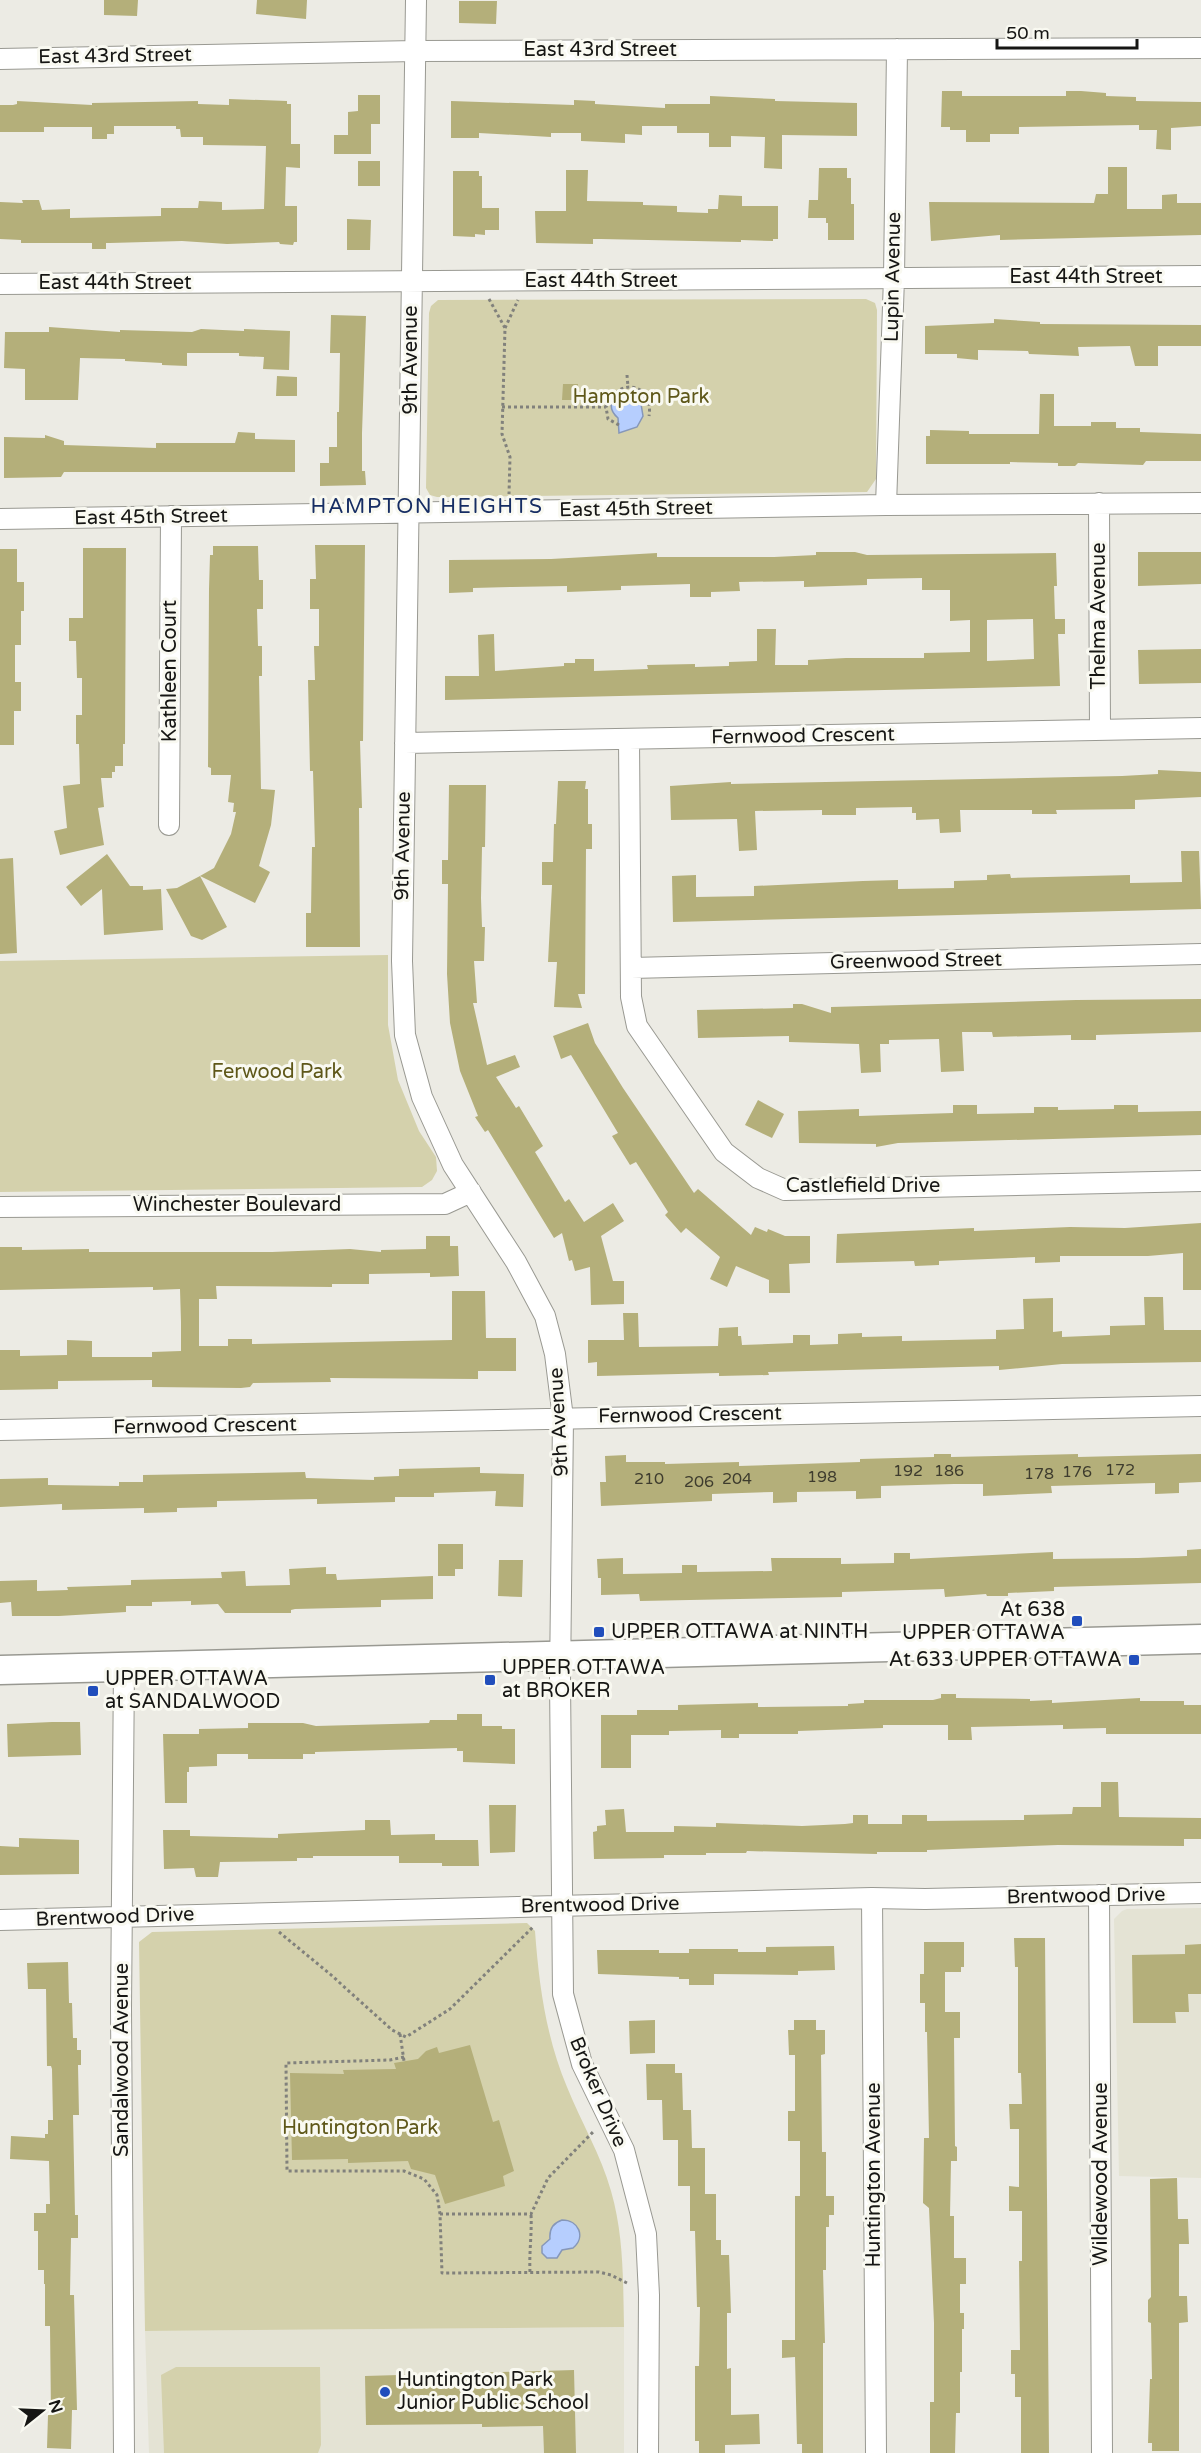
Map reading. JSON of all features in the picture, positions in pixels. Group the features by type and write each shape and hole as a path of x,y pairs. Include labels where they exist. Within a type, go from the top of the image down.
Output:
{"main road":[{"path":"0,1670 1201,1639"}],"street":[{"name":"9th Avenue","path":"416,0 402,961 405,1035 422,1097 453,1165 516,1262 545,1316 555,1354 563,1418 561,1656"},
{"name":"East 43rd Street","path":"0,59 416,51 1201,48"},
{"name":"Lupin Avenue","path":"886,505 894,279 897,49"},
{"name":"East 44th Street","path":"0,284 1201,276"},
{"name":"Thelma Avenue","path":"1099,503 1100,730"},
{"name":"East 45th Street","path":"0,519 886,505 1201,503"},
{"name":"Kathleen Court","path":"169,825 171,516"},
{"name":"Fernwood Crescent","path":"405,743 1201,728"},
{"name":"Castlefield Drive","path":"629,739 631,968 632,998 638,1026 724,1152 759,1178 785,1190 1201,1181"},
{"name":"Greenwood Street","path":"631,968 1201,954"},
{"name":"Winchester Boulevard","path":"0,1207 445,1204 471,1192"},
{"name":"Fernwood Crescent","path":"0,1430 1201,1406"},
{"name":"Broker Drive","path":"561,1656 562,1978 569,2021 582,2064 624,2150 643,2217 649,2295 648,2453"},
{"name":"Sandalwood Avenue","path":"124,1667 122,1677 124,2453"},
{"name":"Brentwood Drive","path":"0,1920 872,1898 925,1899 1201,1893"},
{"name":"Wildewood Avenue","path":"1099,1895 1102,2453"},
{"name":"Huntington Avenue","path":"872,1898 876,2453"}],"path":[{"path":"480,281 505,328"},
{"path":"508,511 510,457 502,434 505,328 526,281"},
{"path":"627,375 628,387"},
{"path":"619,425 608,418 606,407 613,393 619,389 628,387 640,390 649,402 649,416"},
{"path":"502,407 606,407"},
{"path":"256,1913 330,1974 392,2030 406,2037 450,2009 540,1920 562,1906"},
{"path":"400,2034 404,2059 286,2063 287,2170 404,2172 424,2180 437,2195 442,2273 599,2272 624,2281 649,2295"},
{"path":"530,2272 529,2254 533,2236 531,2214 548,2178 588,2136 608,2120"},
{"path":"440,2214 531,2214"}],"shaded area":[{"path":"1201,1908 1201,2178 1119,2176 1114,1919 1127,1909"},
{"name":"Huntington Park Junior Public School","path":"624,2327 624,2453 149,2453 145,2331"}],"green space":[{"name":"Hampton Park","path":"866,299 875,303 877,310 876,479 867,492 437,497 430,495 426,488 429,313 431,306 438,300"},
{"name":"Ferwood Park","path":"388,955 388,1025 398,1080 419,1131 436,1157 437,1171 432,1180 422,1187 0,1192 0,961"},
{"name":"Huntington Park","path":"527,1923 535,1931 541,1991 554,2049 567,2087 602,2164 611,2191 622,2259 624,2327 145,2331 139,1942 152,1932"},
{"path":"176,2367 320,2367 321,2445 318,2453 164,2453 161,2375"}],"water":[{"path":"632,395 641,404 643,416 637,427 619,433 618,418 611,406 614,397"},
{"path":"562,2220 576,2226 580,2234 579,2239 573,2248 562,2250 557,2258 547,2258 542,2253 542,2246 550,2239 552,2227"}],"building":[{"path":"104,0 138,0 137,16 104,15"},
{"path":"257,0 307,0 306,19 256,14"},
{"path":"459,1 497,1 496,24 459,23"},
{"path":"942,91 962,91 962,96 1066,96 1066,91 1081,91 1106,93 1106,96 1136,97 1136,101 1201,102 1201,126 1171,128 1171,150 1156,149 1157,130 1139,130 1139,125 1019,127 1019,134 990,134 990,142 966,142 966,130 950,130 950,127 941,127"},
{"path":"358,95 380,95 380,124 371,124 371,154 334,154 334,135 348,135 348,112 358,111"},
{"path":"710,96 775,99 775,101 857,103 857,136 782,135 782,169 764,168 765,137 731,136 731,147 709,147 709,133 677,133 677,126 642,126 642,135 625,134 625,143 581,141 581,133 551,133 551,137 479,133 479,138 451,138 451,101 574,105 574,100 595,101 595,104 665,108 665,104 710,104"},
{"path":"229,99 287,101 287,104 291,104 291,144 300,144 300,168 286,167 285,206 297,206 297,242 293,245 279,242 227,244 182,241 106,243 106,249 92,249 92,243 21,243 21,240 0,239 0,202 23,203 22,200 39,200 42,210 70,209 70,218 161,216 161,208 198,208 199,201 222,202 222,210 264,209 266,146 203,145 203,137 181,137 180,129 176,129 176,126 114,126 114,134 107,134 107,139 92,139 92,127 44,127 44,132 0,132 0,105 13,105 17,104 17,101 92,105 92,103 198,101 198,104 229,105"},
{"path":"358,161 380,161 380,186 358,186"},
{"path":"1108,167 1127,167 1127,209 1162,209 1162,195 1177,194 1177,203 1201,203 1201,235 1000,240 1000,235 931,241 929,202 1094,203 1096,194 1108,194"},
{"path":"819,168 847,168 847,178 851,178 851,204 854,204 854,240 828,240 826,218 808,218 809,200 818,200"},
{"path":"566,170 588,170 587,201 643,202 643,205 677,206 677,212 708,213 708,209 718,209 719,195 742,196 742,206 778,206 778,239 773,239 773,241 741,240 741,242 593,239 593,244 536,243 535,211 566,211"},
{"path":"453,171 479,171 479,176 482,176 482,208 499,208 499,230 485,230 485,235 475,234 475,237 453,236"},
{"path":"347,219 371,220 370,250 347,250"},
{"path":"331,315 366,316 362,471 365,471 366,485 320,486 320,463 329,463 329,447 337,447 340,353 330,353"},
{"path":"994,319 1040,322 1040,324 1201,325 1201,346 1158,346 1158,366 1135,366 1130,346 1078,347 1079,356 1029,354 1028,351 978,350 978,360 957,358 957,354 925,354 925,326 994,323"},
{"path":"49,327 120,332 120,330 192,332 201,329 290,331 289,370 263,369 264,357 239,356 239,353 187,353 187,366 125,361 125,359 80,358 78,400 25,400 25,369 4,368 5,332 49,332"},
{"path":"277,376 297,377 297,396 276,396"},
{"path":"563,384 578,384 578,400 562,400"},
{"path":"1040,394 1054,394 1054,426 1091,426 1091,422 1116,422 1116,428 1140,428 1140,432 1201,434 1201,461 1146,461 1143,465 1078,463 1075,466 1058,466 1058,463 1010,462 1010,464 926,464 926,436 930,436 930,430 969,431 969,434 1039,434"},
{"path":"238,432 255,433 255,439 295,440 295,472 64,472 61,477 4,478 4,437 45,438 45,435 64,441 64,445 156,448 156,443 235,443"},
{"path":"315,545 365,545 363,741 360,741 362,808 359,808 360,947 306,947 306,913 311,913 312,847 315,847 313,771 310,771 308,680 315,680 314,646 319,646 319,609 310,609 310,579 316,579"},
{"path":"213,546 258,546 259,580 263,580 263,609 257,609 258,646 262,646 262,676 259,676 261,789 275,790 271,825 259,866 270,872 255,903 200,876 214,868 231,834 236,812 233,812 234,803 228,802 231,775 211,775 211,768 208,767 209,589 210,555 213,555"},
{"path":"83,548 126,548 125,744 123,744 123,766 115,766 112,778 101,778 104,807 98,808 104,845 60,855 54,831 67,828 63,786 80,784 76,715 82,715 82,678 77,678 76,641 69,641 69,618 83,618"},
{"path":"0,549 17,549 17,582 24,582 21,645 15,645 15,682 21,682 21,711 14,711 14,745 0,745"},
{"path":"816,552 855,552 867,555 1056,553 1055,619 1065,619 1065,634 1058,634 1060,686 445,700 445,676 479,676 478,635 494,634 495,671 564,666 564,663 575,663 575,659 594,659 594,671 648,669 647,665 729,666 729,662 757,661 757,629 776,629 775,665 808,665 808,660 846,658 924,658 924,653 970,652 970,620 950,621 950,590 922,590 922,578 867,579 867,585 804,587 804,581 739,582 740,591 711,592 711,597 690,597 690,584 621,586 621,590 567,592 567,586 473,588 473,592 449,593 449,560 551,559 657,553 657,557 816,555","holes":["1033,619 1034,659 987,661 987,620"]},
{"path":"1138,552 1201,552 1201,584 1138,586"},
{"path":"1201,649 1201,683 1139,684 1138,650"},
{"path":"1158,770 1201,772 1201,797 1135,800 1135,809 1056,810 1057,814 1032,814 1032,810 960,810 961,832 940,833 939,819 916,820 916,813 912,813 912,807 856,808 856,815 822,815 822,810 755,811 757,850 739,851 737,819 671,820 670,786 731,782 731,784 1122,776 1158,774"},
{"path":"558,781 586,781 588,824 592,824 592,849 586,849 585,994 578,994 582,1008 554,1007 557,962 548,962 552,885 542,885 542,862 553,862"},
{"path":"449,785 486,785 481,898 482,927 485,927 484,961 474,961 477,1003 473,1003 487,1065 515,1055 520,1067 496,1077 516,1108 519,1106 543,1146 535,1152 565,1202 569,1199 584,1222 613,1203 624,1221 601,1236 613,1281 624,1281 624,1304 591,1305 590,1267 575,1271 572,1260 569,1261 562,1233 554,1238 488,1130 485,1132 475,1117 478,1116 460,1071 450,1023 447,974 448,884 442,884 442,860 448,860"},
{"path":"1181,851 1199,851 1201,909 673,922 672,876 696,875 696,897 754,896 754,886 863,881 898,880 898,889 954,888 954,881 987,880 987,875 1010,874 1011,878 1130,875 1130,883 1182,882"},
{"path":"107,854 130,886 143,886 143,890 161,889 163,930 104,935 102,889 81,906 66,887"},
{"path":"13,858 17,953 0,954 0,859"},
{"path":"200,876 227,927 202,940 191,936 166,889 177,888"},
{"path":"1201,999 1201,1032 1096,1035 1096,1040 1071,1040 1071,1035 993,1037 992,1032 962,1032 964,1071 941,1072 939,1039 889,1040 889,1044 880,1044 881,1072 861,1073 859,1044 789,1042 789,1036 698,1038 697,1010 793,1008 793,1004 802,1004 831,1013 831,1007"},
{"path":"588,1023 595,1043 623,1088 694,1193 698,1189 751,1235 755,1227 767,1232 768,1229 785,1236 810,1236 810,1263 789,1264 790,1293 769,1293 769,1280 736,1266 727,1287 710,1279 720,1257 686,1228 681,1233 665,1215 668,1212 636,1162 630,1165 612,1136 618,1133 571,1055 561,1059 553,1036"},
{"path":"758,1100 784,1114 772,1138 745,1125"},
{"path":"953,1105 977,1105 977,1114 1034,1113 1034,1107 1058,1107 1058,1110 1114,1109 1114,1105 1138,1105 1138,1112 1201,1111 1201,1135 898,1143 876,1147 876,1144 799,1143 798,1111 859,1109 859,1116 953,1113"},
{"path":"1201,1223 1201,1290 1183,1290 1183,1253 1148,1256 1060,1256 1060,1262 1035,1263 1035,1257 939,1261 939,1265 915,1266 914,1261 836,1263 837,1234 974,1228 974,1231 1070,1227 1125,1228"},
{"path":"426,1236 450,1236 450,1246 458,1246 459,1276 430,1277 430,1273 369,1274 369,1284 332,1284 332,1287 216,1286 217,1299 199,1299 199,1346 228,1346 228,1339 252,1339 252,1344 452,1340 452,1291 485,1291 486,1338 516,1338 516,1371 478,1371 478,1379 330,1378 331,1382 253,1383 250,1387 241,1388 152,1387 152,1380 58,1381 58,1389 0,1390 0,1350 20,1350 20,1356 67,1355 67,1340 92,1341 92,1357 152,1357 152,1352 181,1351 181,1322 180,1289 153,1290 153,1287 0,1290 0,1247 22,1247 22,1250 89,1249 89,1252 272,1252 350,1249 381,1252 381,1250 426,1249"},
{"path":"1144,1297 1163,1297 1164,1330 1201,1330 1201,1362 1062,1364 999,1370 999,1366 768,1372 769,1375 719,1376 719,1373 597,1376 597,1362 588,1363 588,1340 624,1340 623,1313 638,1313 639,1347 718,1346 719,1328 738,1327 738,1336 741,1336 742,1345 793,1343 793,1335 810,1335 810,1345 838,1344 838,1334 862,1333 862,1337 902,1336 902,1341 996,1339 996,1330 1024,1329 1023,1299 1053,1298 1053,1332 1062,1331 1062,1337 1110,1335 1110,1326 1145,1325"},
{"path":"934,1454 951,1454 951,1457 1078,1454 1078,1457 1201,1454 1201,1482 1179,1483 1179,1493 1155,1494 1155,1483 1051,1486 1052,1493 983,1496 983,1484 954,1484 881,1486 881,1498 856,1499 856,1491 797,1492 797,1502 773,1503 773,1492 712,1494 712,1501 601,1506 600,1482 606,1482 605,1456 626,1455 626,1462 665,1462 665,1464 739,1462 739,1466 860,1462 860,1459 934,1457"},
{"path":"480,1467 480,1473 524,1474 523,1507 495,1506 496,1491 434,1493 434,1497 395,1497 395,1502 317,1504 317,1499 217,1501 217,1507 177,1508 177,1512 144,1513 144,1508 62,1510 62,1504 0,1507 0,1479 48,1478 48,1485 119,1486 119,1482 143,1482 143,1475 305,1472 306,1478 374,1480 374,1477 399,1476 399,1469"},
{"path":"438,1544 463,1544 463,1569 455,1569 455,1576 438,1576"},
{"path":"1201,1549 1201,1583 1054,1587 1054,1591 1008,1593 1008,1596 987,1596 986,1594 945,1597 944,1589 842,1592 842,1597 640,1601 639,1594 601,1595 601,1578 598,1578 597,1559 623,1558 623,1574 682,1573 682,1565 697,1565 697,1572 772,1571 771,1558 841,1558 841,1564 894,1563 894,1553 910,1553 910,1559 1053,1552 1053,1559 1138,1558 1187,1556 1187,1550"},
{"path":"499,1560 523,1560 522,1597 498,1596"},
{"path":"326,1567 326,1574 336,1574 337,1580 433,1576 433,1599 381,1600 381,1607 295,1609 291,1610 291,1613 225,1613 218,1604 191,1605 191,1601 152,1602 152,1606 126,1606 126,1612 59,1616 12,1616 11,1602 0,1603 0,1581 37,1580 37,1591 68,1590 67,1587 131,1585 131,1580 222,1578 221,1572 245,1571 246,1586 290,1585 289,1569"},
{"path":"941,1694 956,1694 956,1698 1052,1700 1052,1703 1140,1698 1140,1701 1184,1701 1184,1705 1201,1705 1201,1734 1106,1734 1106,1728 1063,1729 1063,1725 971,1727 972,1740 948,1740 948,1725 883,1725 883,1728 798,1731 798,1734 739,1734 739,1738 721,1738 721,1730 669,1731 669,1735 631,1735 631,1768 601,1768 601,1715 637,1715 637,1710 678,1710 678,1705 758,1703 758,1707 848,1706 848,1704 864,1703 864,1700 933,1700 941,1698"},
{"path":"457,1714 482,1714 482,1726 502,1726 502,1729 515,1729 515,1764 463,1762 463,1751 457,1751 457,1748 315,1752 315,1754 303,1754 303,1759 248,1759 248,1754 217,1754 217,1766 189,1767 187,1803 165,1803 163,1734 199,1734 199,1729 248,1728 248,1723 303,1723 316,1726 429,1723 430,1720 457,1720"},
{"path":"80,1722 81,1755 8,1757 7,1724"},
{"path":"1101,1782 1118,1782 1119,1817 1201,1818 1201,1839 1184,1839 1184,1846 1058,1845 927,1850 927,1852 877,1852 877,1854 747,1851 746,1853 706,1853 706,1855 664,1855 664,1858 594,1859 593,1832 597,1831 597,1826 606,1825 605,1810 624,1809 626,1832 674,1832 674,1826 716,1827 716,1823 802,1826 845,1824 853,1823 853,1815 868,1815 868,1824 902,1824 902,1815 927,1815 927,1821 1024,1820 1024,1815 1072,1814 1073,1807 1101,1807"},
{"path":"489,1805 516,1805 515,1852 490,1853"},
{"path":"365,1820 390,1820 391,1835 435,1834 435,1840 478,1840 479,1866 399,1863 399,1856 313,1856 313,1858 297,1858 297,1861 220,1862 218,1877 196,1877 194,1868 164,1869 163,1830 190,1830 190,1836 278,1838 278,1834 365,1830"},
{"path":"19,1838 79,1840 79,1874 0,1875 0,1846 19,1847"},
{"path":"1014,1938 1045,1938 1049,2453 1021,2453 1021,2397 1015,2397 1015,2374 1011,2374 1011,2350 1020,2350 1019,2261 1022,2261 1022,2211 1009,2211 1009,2186 1019,2187 1019,2129 1010,2129 1009,2104 1022,2104 1021,2073 1018,2073 1018,1967 1015,1967"},
{"path":"924,1942 964,1942 964,1967 961,1967 961,1972 945,1972 945,2012 960,2012 960,2038 954,2038 957,2161 951,2161 950,2216 954,2216 954,2258 966,2258 966,2284 960,2284 960,2313 964,2313 964,2329 962,2329 960,2413 956,2413 955,2453 930,2453 930,2402 934,2402 934,2323 929,2208 923,2203 924,2138 929,2138 927,2032 925,2032 925,2003 920,2003 920,1974 924,1974"},
{"path":"1201,1944 1201,1994 1188,1994 1189,2012 1175,2012 1176,2023 1133,2023 1132,1955 1185,1954 1185,1945"},
{"path":"834,1946 835,1970 798,1971 798,1975 714,1974 714,1985 689,1985 689,1979 679,1979 679,1977 598,1974 597,1950 659,1950 659,1953 689,1953 689,1949 738,1949 738,1952 766,1952 766,1947"},
{"path":"68,1962 73,2038 77,2038 77,2050 81,2050 81,2065 78,2065 79,2115 73,2115 75,2215 78,2215 78,2238 71,2238 70,2295 74,2295 77,2410 72,2410 71,2449 47,2448 48,2415 51,2415 50,2326 45,2326 44,2270 38,2270 38,2231 34,2231 34,2213 46,2213 46,2204 50,2204 49,2161 10,2159 11,2136 45,2138 45,2134 48,2134 48,2120 53,2120 52,2069 51,2066 47,2066 46,1989 28,1989 27,1963"},
{"path":"655,2020 655,2053 630,2054 629,2021"},
{"path":"794,2020 816,2020 816,2030 825,2030 825,2054 821,2055 822,2152 826,2152 826,2196 834,2196 834,2215 829,2215 829,2227 826,2227 826,2270 823,2270 825,2343 823,2343 823,2453 802,2453 802,2444 797,2444 795,2357 782,2358 782,2340 795,2340 795,2196 800,2196 800,2141 788,2141 788,2111 795,2111 795,2055 789,2055 788,2030 794,2030"},
{"path":"470,2045 493,2122 499,2120 514,2171 503,2176 505,2186 445,2204 435,2175 411,2169 408,2161 348,2163 348,2159 292,2160 290,2073 344,2074 343,2070 396,2069 394,2063 418,2059 426,2051 437,2047 439,2053"},
{"path":"646,2064 675,2064 675,2073 682,2073 683,2110 691,2110 692,2148 705,2148 705,2194 716,2194 716,2240 721,2240 721,2255 729,2255 731,2313 727,2313 727,2369 731,2368 731,2415 759,2414 760,2444 725,2445 725,2453 699,2453 699,2441 695,2441 695,2366 699,2366 700,2307 697,2307 695,2231 690,2231 690,2186 678,2186 678,2140 663,2140 662,2100 647,2100"},
{"path":"1177,2178 1178,2219 1188,2219 1189,2244 1179,2244 1179,2296 1187,2296 1188,2322 1179,2323 1179,2451 1152,2451 1152,2443 1148,2443 1150,2379 1152,2379 1151,2323 1148,2322 1148,2300 1151,2297 1150,2179"},
{"path":"574,2370 576,2453 544,2453 543,2426 366,2425 365,2376"}],"place":[{"name":"At 638 UPPER OTTAWA","path":"1077,1621"},
{"name":"UPPER OTTAWA at NINTH","path":"599,1632"},
{"name":"At 633 UPPER OTTAWA","path":"1134,1660"},
{"name":"UPPER OTTAWA at BROKER","path":"490,1680"},
{"name":"UPPER OTTAWA at SANDALWOOD","path":"93,1691"},
{"name":"Huntington Park Junior Public School","path":"385,2392"}],"district":[{"name":"HAMPTON HEIGHTS","path":"427,506"}]}
